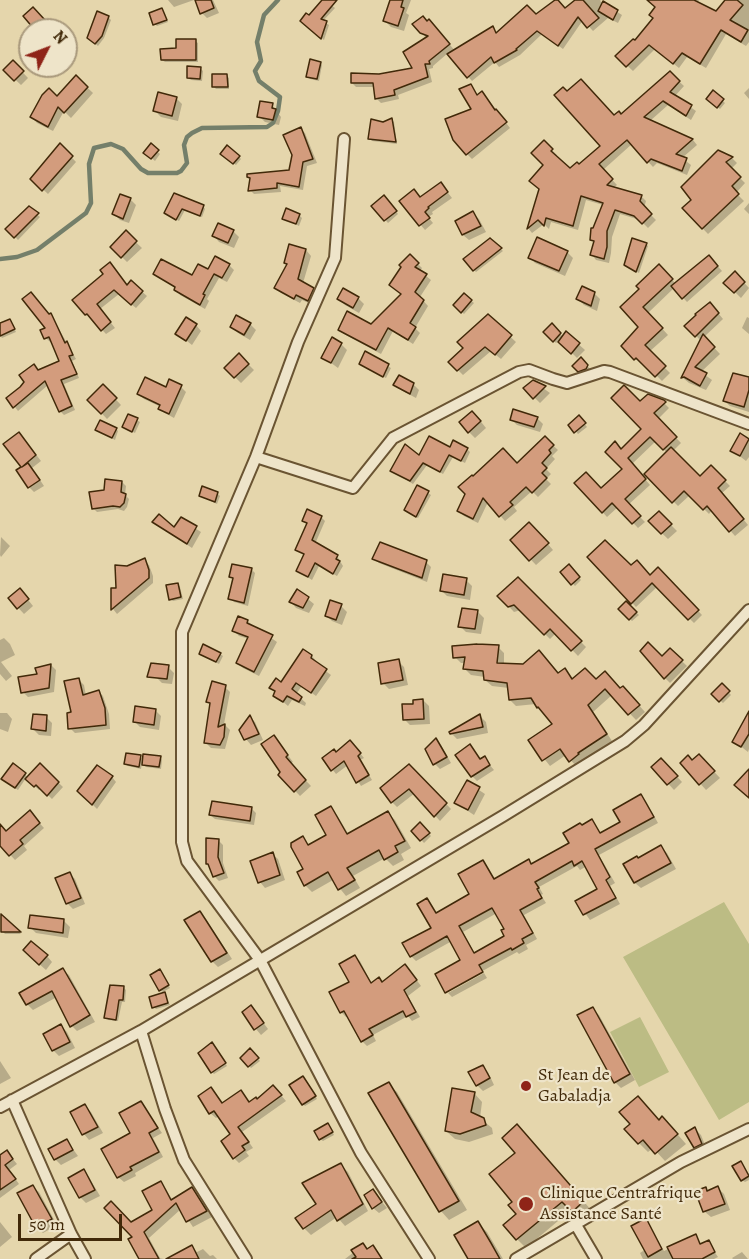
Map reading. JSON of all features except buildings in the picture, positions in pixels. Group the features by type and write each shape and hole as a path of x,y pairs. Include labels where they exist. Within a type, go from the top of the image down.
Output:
{"street":[{"path":"344,139 337,252 298,342 256,457 181,638 182,842 187,861 260,960 362,1154 429,1259"},
{"path":"256,457 353,488 393,438 519,372 529,370 567,383 604,371 610,372 749,424"},
{"path":"0,1107 141,1031 503,816 634,735 749,610"},
{"path":"141,1031 165,1109 184,1160 246,1259"},
{"path":"12,1100 84,1259"},
{"path":"516,1259 681,1162 749,1129"},
{"path":"576,1225 596,1259"},
{"path":"36,1259 71,1234"}],"green space":[{"path":"724,902 749,944 749,1102 719,1120 623,957"},
{"path":"640,1017 669,1072 639,1087 610,1032"}],"waterway":[{"path":"0,259 17,257 37,250 86,213 91,203 89,164 94,148 111,144 123,149 141,169 148,173 177,173 187,163 184,145 187,137 192,133 202,128 267,127 273,123 280,97 259,81 255,71 261,61 257,42 264,15 278,0"}],"place":[{"name":"St Jean de Gabaladja","path":"526,1086"},
{"name":"Clinique Centrafrique Assistance Santé","path":"526,1204"}]}
